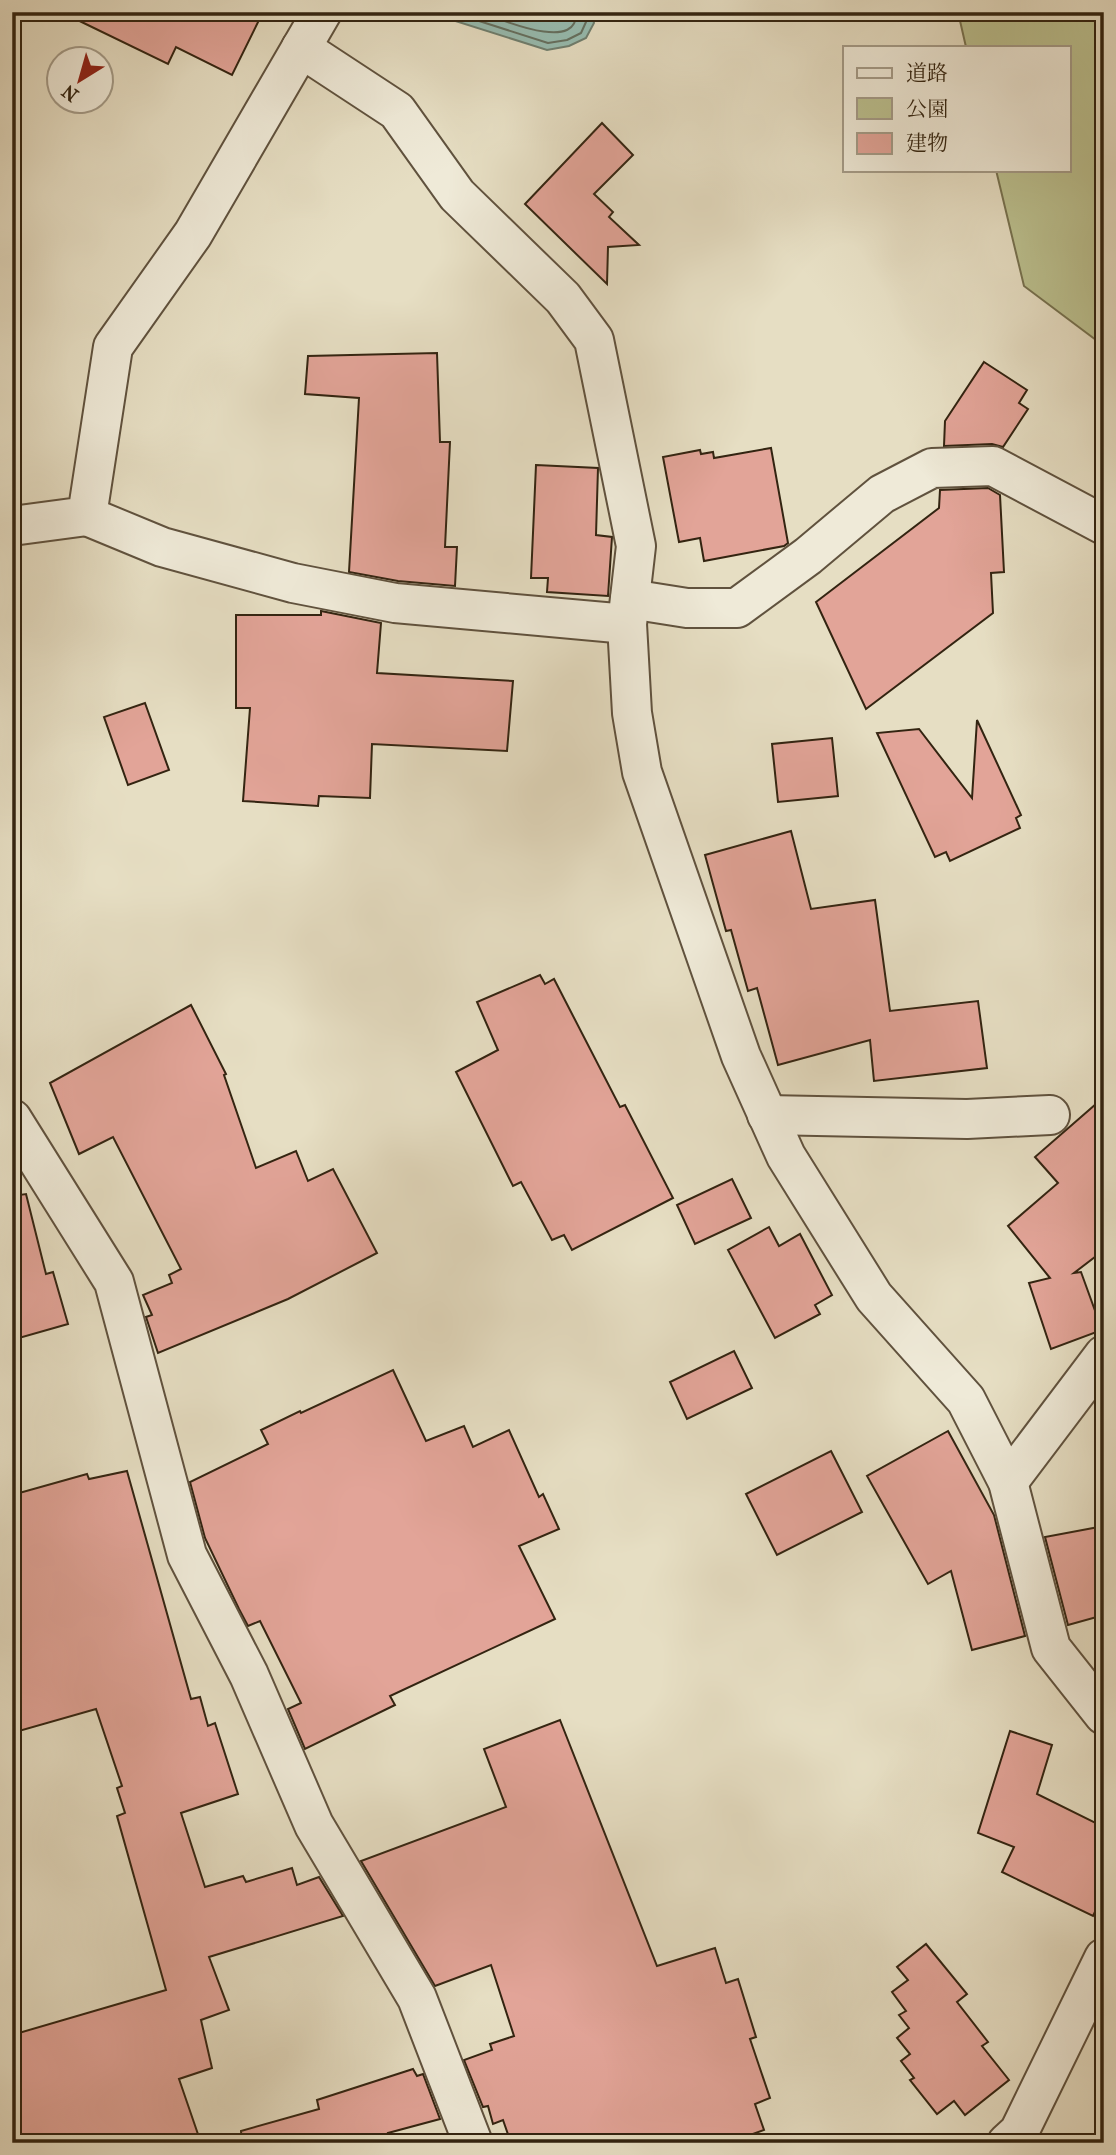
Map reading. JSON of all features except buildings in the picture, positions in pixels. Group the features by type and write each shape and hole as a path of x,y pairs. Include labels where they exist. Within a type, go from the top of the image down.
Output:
{"street":[{"path":"88,516 113,347 193,234 322,12"},
{"path":"301,47 397,111 457,195 563,298 594,340 636,546 629,612 632,713 642,772 741,1056 786,1156 874,1297 965,1400 1008,1482 1051,1648 1104,1715"},
{"path":"12,526 88,516 162,547 293,583 395,603 629,612 737,608 808,556 882,494 932,468 993,466 1104,525"},
{"path":"767,1115 967,1119 1050,1115"},
{"path":"12,1119 114,1282 187,1555 249,1675 314,1825 417,1998 473,2143"},
{"path":"1008,1482 1104,1355"},
{"path":"1007,2143 1019,2132 1104,1958"}],"green space":[{"path":"958,12 1104,12 1104,346 1024,286 996,172 1070,172 1070,46 966,46"}],"water":[{"path":"427,12 591,12 594,23 586,38 569,46 547,50"}]}
